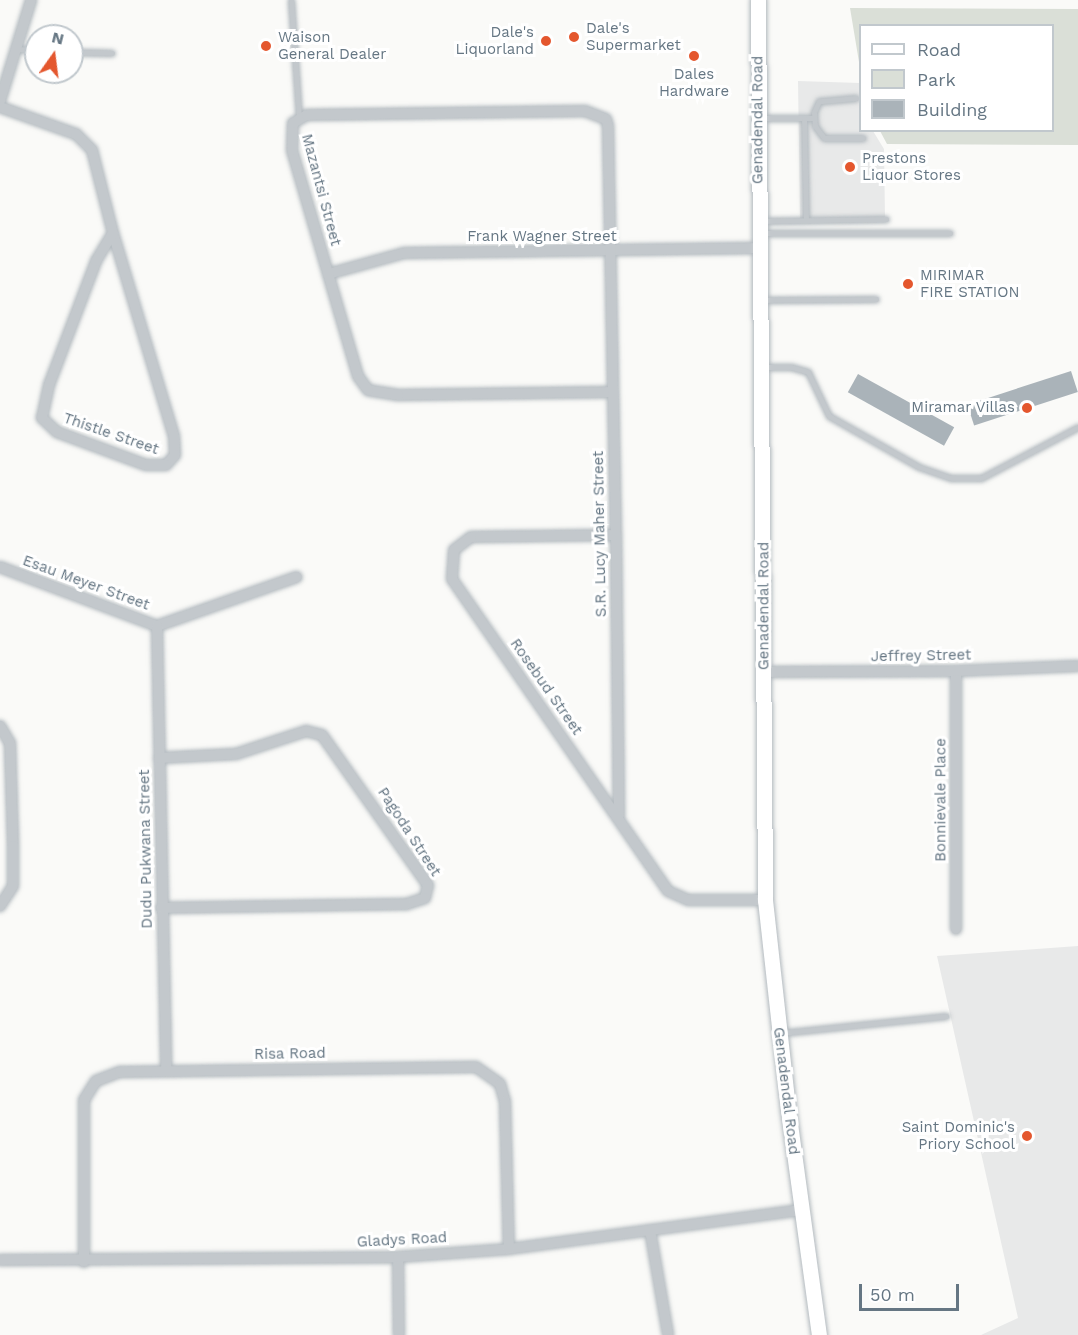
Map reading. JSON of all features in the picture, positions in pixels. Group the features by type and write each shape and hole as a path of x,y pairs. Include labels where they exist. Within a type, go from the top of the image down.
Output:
{"street":[{"path":"0,101 31,0"},
{"name":"Genadendal Road","path":"758,0 765,900 779,1033 819,1335"},
{"name":"Thistle Street","path":"0,107 76,134 88,144 95,158 113,233 174,436 175,454 166,465 147,465 57,432 42,418 49,385 96,261 113,233"},
{"name":"Mazantsi Street","path":"611,252 608,126 602,115 585,111 299,118 291,129 292,150 358,376 375,393 613,392"},
{"name":"Frank Wagner Street","path":"328,274 404,253 611,252 759,234"},
{"name":"S.R. Lucy Maher Street","path":"611,252 619,815"},
{"name":"Rosebud Street","path":"616,535 481,535 462,542 454,550 451,570 459,591 619,815 657,879 678,898 765,900"},
{"name":"Esau Meyer Street","path":"0,567 157,626 297,576"},
{"name":"Dudu Pukwana Street","path":"157,626 166,1071"},
{"name":"Jeffrey Street","path":"764,672 956,671 1078,666"},
{"name":"Bonnievale Place","path":"956,671 956,929"},
{"path":"0,726 10,743 13,886 0,906"},
{"name":"Pagoda Street","path":"159,758 236,754 306,731 322,735 423,876 428,892 418,902 406,904 161,908"},
{"name":"Risa Road","path":"84,1262 82,1119 88,1089 96,1081 120,1072 476,1067 491,1075 500,1084 505,1101 510,1249"},
{"name":"Gladys Road","path":"0,1260 84,1262 398,1257 510,1249 803,1210"},
{"path":"650,1230 668,1334"},
{"path":"398,1257 399,1335"}],"lane":[{"path":"291,0 299,118"},
{"path":"16,49 24,49"},
{"path":"84,52 111,53"},
{"path":"856,98 824,98 816,107 814,118 824,138 863,138"},
{"path":"758,118 814,118"},
{"path":"804,118 806,220"},
{"path":"759,234 806,220 886,219"},
{"path":"759,234 950,233"},
{"path":"760,300 876,299"},
{"path":"762,367 791,367 808,372 829,416 919,467 951,478 981,478 1078,427"},
{"path":"779,1033 946,1016"}],"shaded area":[{"path":"798,81 859,83 859,132 874,132 884,149 885,218 800,218"},
{"name":"Saint Dominic's Priory School","path":"1078,946 1078,1335 981,1335 1018,1318 937,956"}],"green space":[{"path":"850,8 1078,9 1078,145 887,144 881,132 1054,132 1054,24 859,24 859,62"}],"building":[{"path":"1071,371 1078,392 974,426 967,405"},
{"name":"Miramar Villas","path":"858,374 954,427 944,446 848,392"}],"place":[{"name":"Dale's Supermarket","path":"574,37"},
{"name":"Dale's Liquorland","path":"546,41"},
{"name":"Waison General Dealer","path":"266,46"},
{"name":"Dales Hardware","path":"694,56"},
{"name":"Prestons Liquor Stores","path":"850,167"},
{"name":"MIRIMAR FIRE STATION","path":"908,284"},
{"name":"Miramar Villas","path":"1027,408"},
{"name":"Saint Dominic's Priory School","path":"1027,1136"}]}
